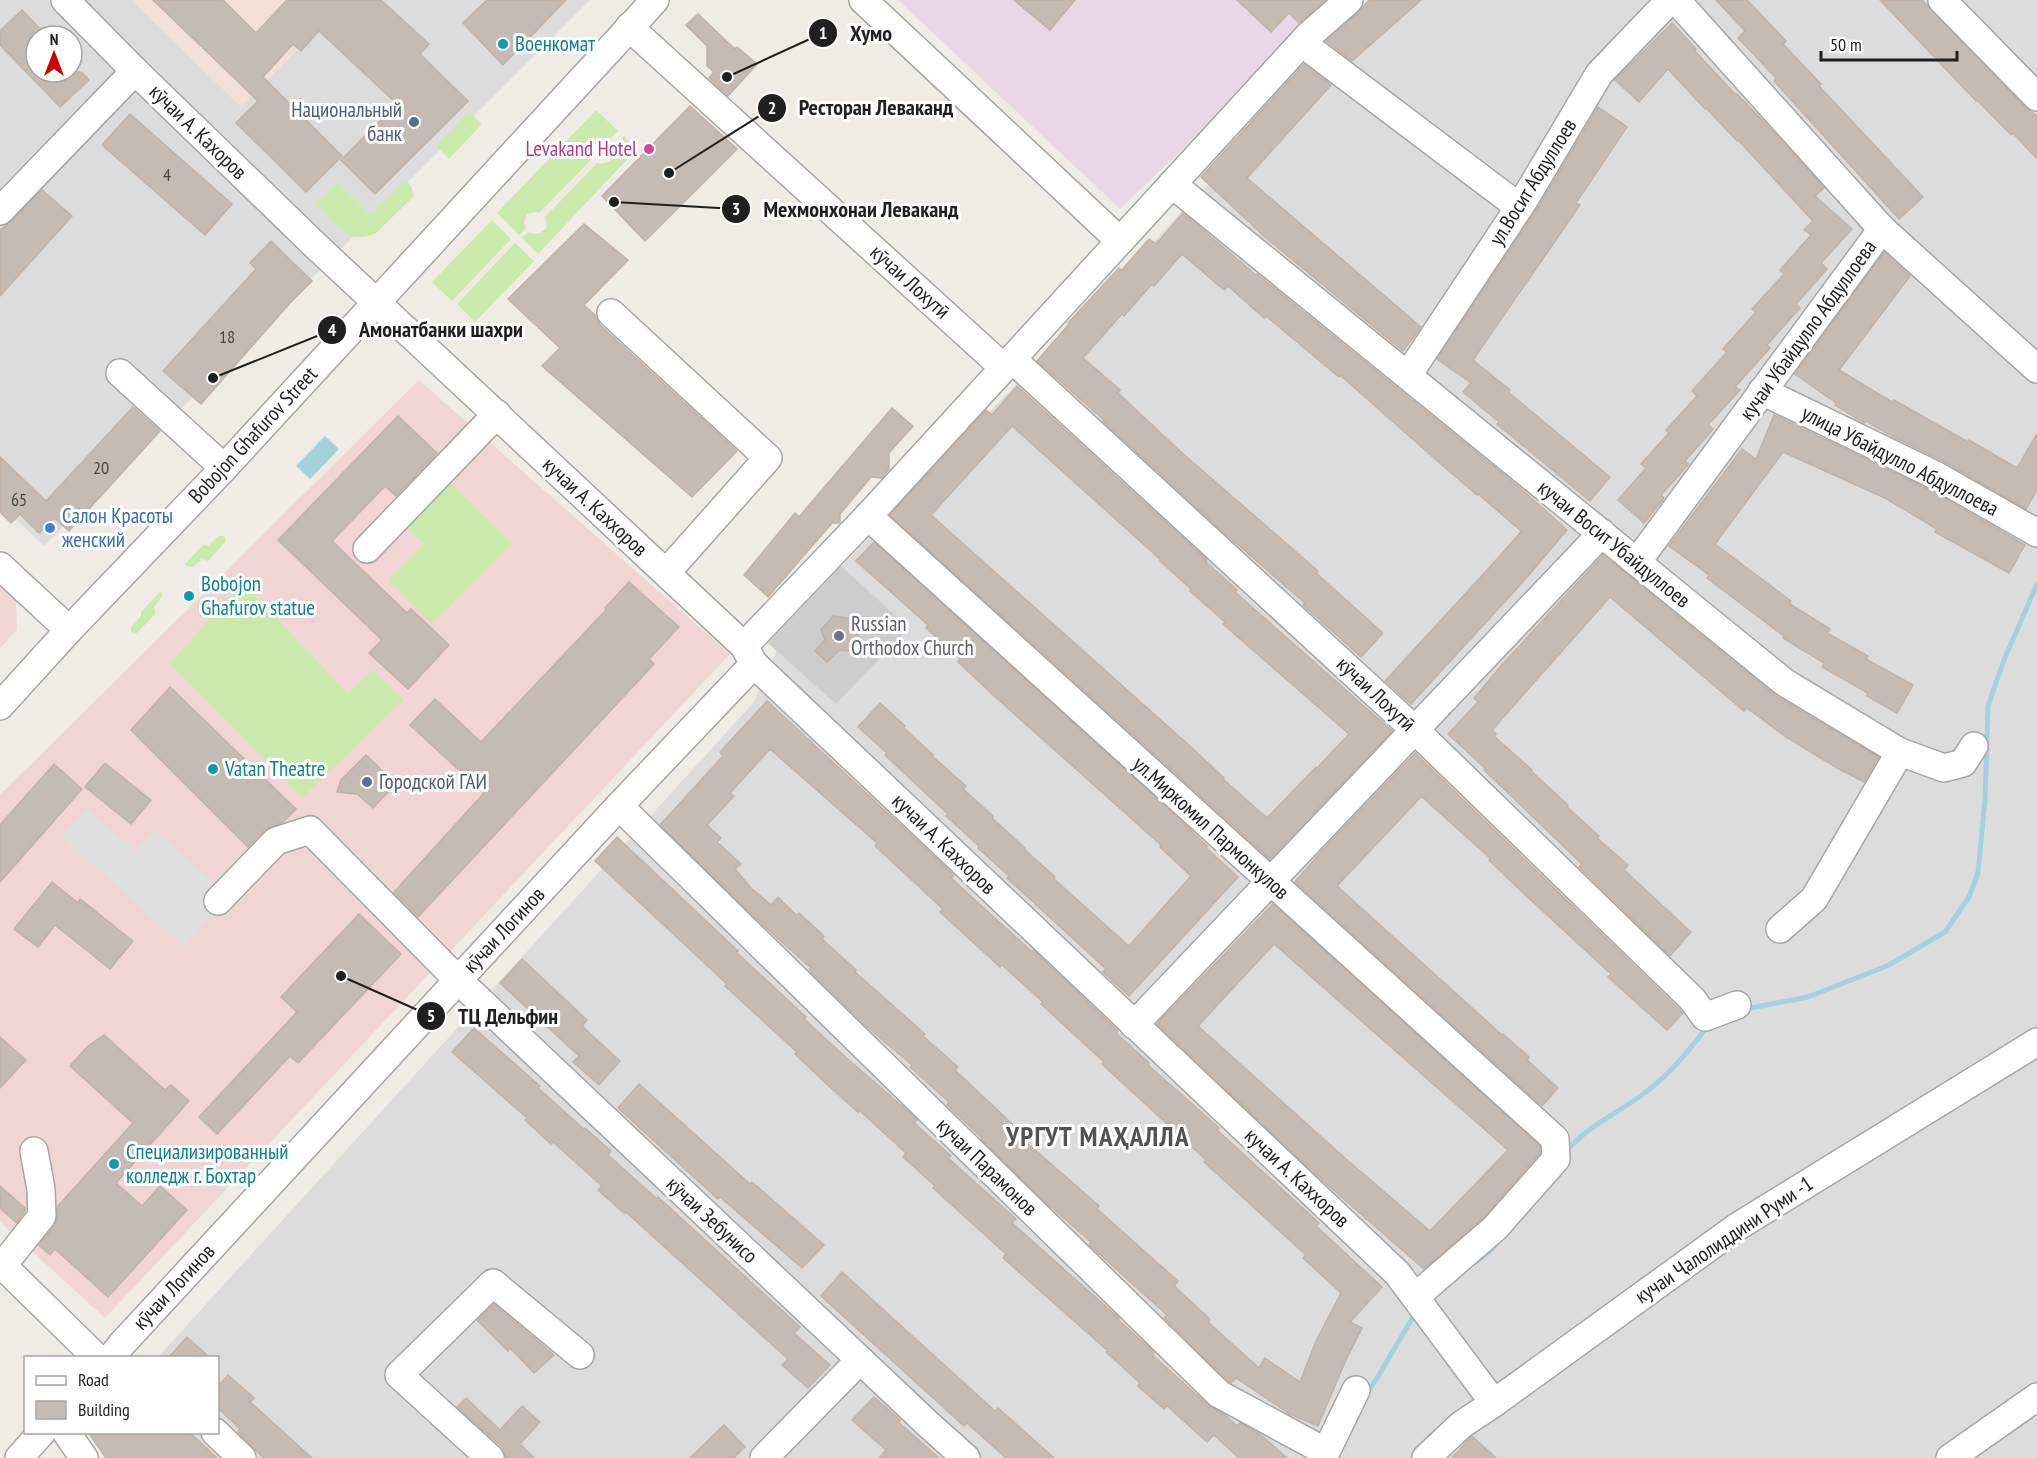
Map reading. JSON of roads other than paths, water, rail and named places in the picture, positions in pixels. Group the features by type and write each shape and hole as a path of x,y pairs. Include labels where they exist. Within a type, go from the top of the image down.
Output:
{"street":[{"path":"65,0 135,71"},
{"name":"Bobojon Ghafurov Street","path":"0,706 69,630 224,468 655,0"},
{"path":"863,0 1120,241 1302,43 1349,0"},
{"name":"ул.Восит Абдуллоев","path":"1408,375 1519,207 1599,74 1670,0"},
{"name":"кучаи Убайдулло Абдуллоева","path":"1637,562 1881,229 1676,0"},
{"path":"1942,0 2037,98"},
{"name":"кӯчаи Лохутӣ","path":"629,27 1008,363 1415,730 1693,1000 1705,1017 1737,1005"},
{"path":"1302,43 1519,207"},
{"name":"кӯчаи А. Кахоров","path":"0,211 135,71 376,301"},
{"name":"кучаи Восит Убайдуллоев","path":"1172,184 1784,682 1900,752 1944,768 1963,762 1974,746"},
{"path":"1881,229 2037,369"},
{"name":"кӯчаи Логинов","path":"122,1353 458,980 619,806 868,516 1120,241"},
{"name":"кучаи А. Каххоров","path":"376,301 666,573 1134,1025 1397,1273 1494,1403"},
{"path":"611,313 768,458 666,573"},
{"path":"120,373 224,468"},
{"name":"улица Убайдулло Абдуллоева","path":"1762,391 1937,476 2037,533"},
{"path":"367,549 497,414"},
{"name":"ул.Миркомил Пармонкулов","path":"868,516 1555,1139 1556,1159 1495,1228 1415,1297"},
{"path":"1134,1025 1602,533"},
{"path":"0,566 69,630"},
{"path":"1780,929 1814,899 1900,752"},
{"name":"кучаи Парамонов","path":"619,806 1219,1394 1326,1452 1356,1390"},
{"name":"кӯчаи Зебунисо","path":"218,901 276,841 310,830 458,980 966,1458"},
{"name":"кучаи Ҷалолиддини Руми -1","path":"1426,1458 1461,1425 1737,1227 2037,1042"},
{"path":"34,1151 41,1189 42,1216 1,1264 95,1356"},
{"path":"490,1458 399,1375 493,1283 580,1355"},
{"path":"764,1458 860,1360"},
{"path":"1950,1458 2037,1396"},
{"path":"19,1458 40,1434"},
{"path":"67,1434 84,1458"},
{"path":"217,1434 242,1458"}],"water":[{"path":"325,436 339,449 310,479 296,466"}],"waterway":[{"path":"1745,1009 1808,997 1889,965 1945,932 1969,897 1978,873 1985,799 1988,706 2004,660 2037,584"},
{"path":"1565,1153 1588,1131 1654,1086 1682,1058 1707,1027"},
{"path":"1476,1262 1498,1242"},
{"path":"1366,1395 1416,1312"}],"place":[{"name":"Военкомат","path":"503,44"},
{"name":"Хумо","path":"727,77"},
{"name":"Национальный банк","path":"414,122"},
{"name":"Levakand Hotel","path":"649,149"},
{"name":"Ресторан Леваканд","path":"669,173"},
{"name":"Мехмонхонаи Леваканд","path":"614,202"},
{"name":"Амонатбанки шахри","path":"213,378"},
{"name":"Салон Красоты женский","path":"50,528"},
{"name":"Bobojon Ghafurov statue","path":"189,596"},
{"name":"Russian Orthodox Church","path":"839,636"},
{"name":"Vatan Theatre","path":"213,769"},
{"name":"Городской ГАИ","path":"367,782"},
{"name":"ТЦ Дельфин","path":"341,976"},
{"name":"Специализированный колледж г. Бохтар","path":"114,1164"}],"district":[{"name":"УРГУТ МАҲАЛЛА","path":"1098,1137"}]}
